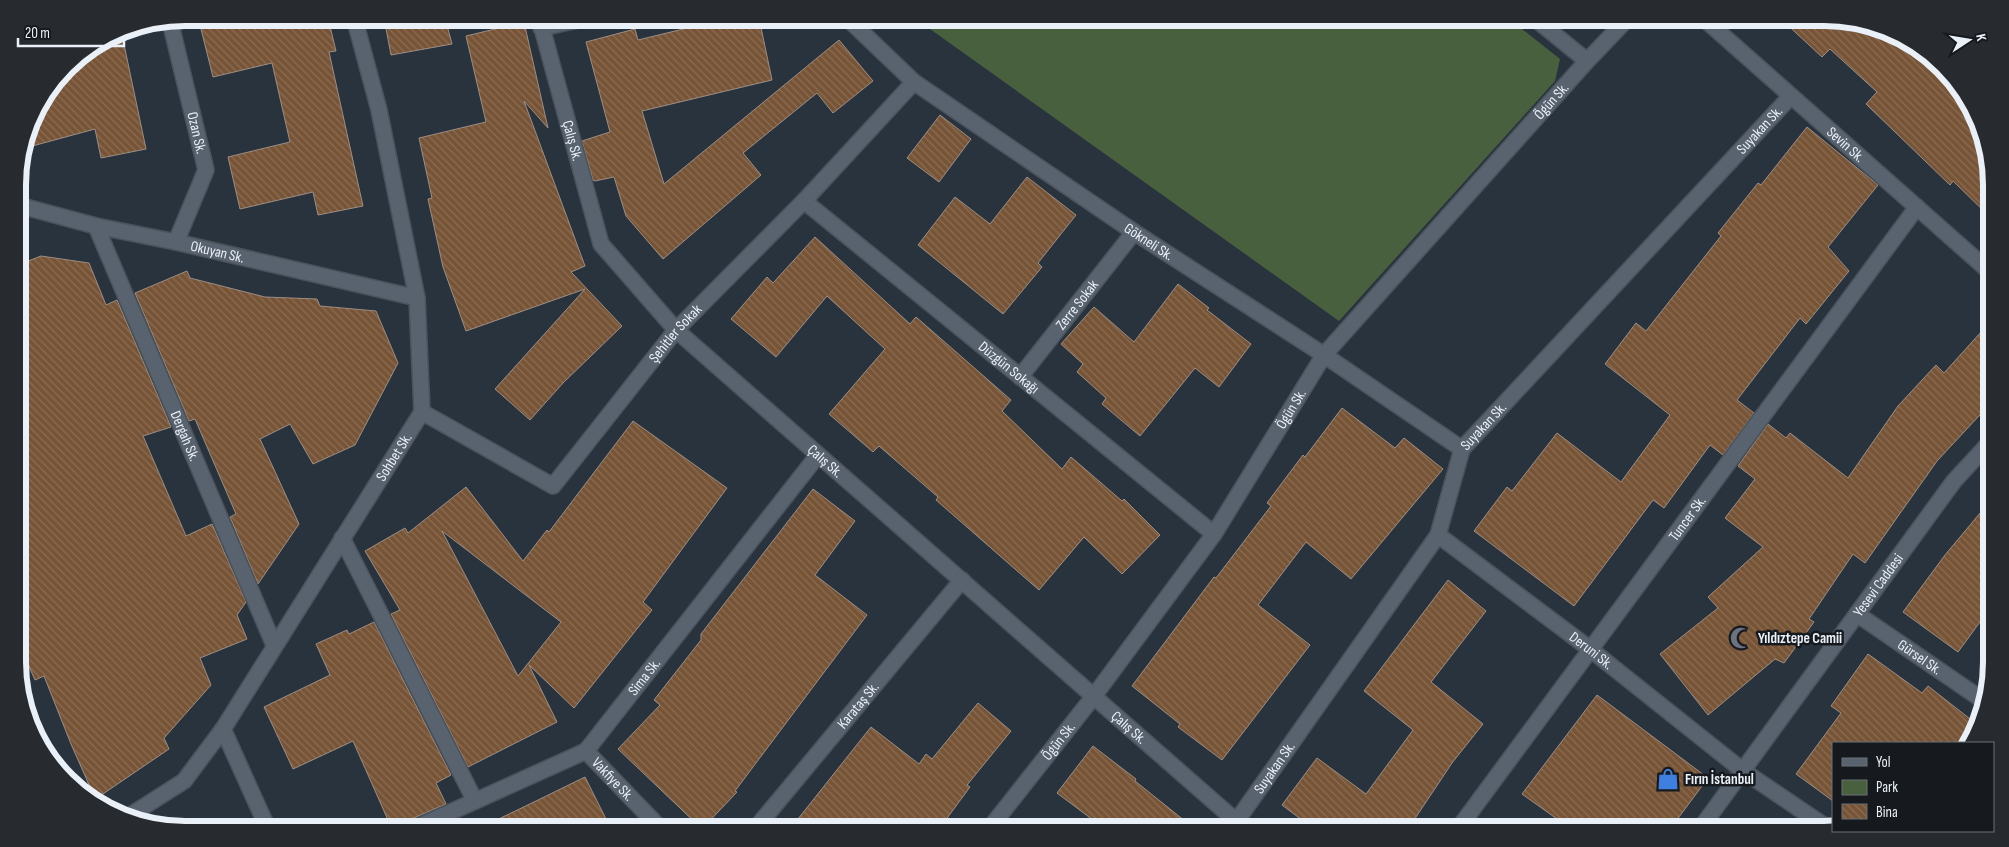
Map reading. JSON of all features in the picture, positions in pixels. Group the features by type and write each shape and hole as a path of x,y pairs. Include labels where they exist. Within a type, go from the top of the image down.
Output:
{"street":[{"path":"356,26 379,110 418,298 422,412"},
{"name":"Çalış Sk.","path":"541,26 601,244 676,330 1094,696 1230,820"},
{"name":"Gökneli Sk.","path":"854,26 914,82 1134,232 1324,355 1462,449"},
{"path":"1543,26 1587,61"},
{"name":"Ögün Sk.","path":"996,821 1094,696 1214,534 1324,355 1587,61 1621,26"},
{"name":"Sevin Sk.","path":"1711,26 1983,266"},
{"name":"Ozan Sk.","path":"172,27 206,170 176,242"},
{"name":"Şehitler Sokak","path":"422,412 553,486 676,330 804,201 914,82"},
{"name":"Suyakan Sk.","path":"1242,820 1438,534 1462,449 1791,96"},
{"name":"Düzgün Sokağı","path":"804,201 1214,534"},
{"name":"Okuyan Sk.","path":"27,207 96,226 176,242 418,298"},
{"name":"Tuncer Sk.","path":"1464,820 1917,207"},
{"name":"Dergah Sk.","path":"96,226 274,645"},
{"name":"Zerre Sokak","path":"1020,377 1134,232"},
{"name":"Sohbet Sk.","path":"135,812 184,781 223,729 422,412"},
{"name":"Yesevi Caddesi","path":"1706,820 1954,482 1983,450"},
{"name":"Sima Sk.","path":"433,821 586,751 818,455"},
{"name":"Deruni Sk.","path":"1438,534 1590,649 1742,770 1816,820"},
{"path":"342,538 475,801"},
{"name":"Karataş Sk.","path":"762,821 962,580"},
{"name":"Gürsel Sk.","path":"1857,614 1979,697"},
{"path":"223,729 264,821"},
{"name":"Vakfiye Sk.","path":"586,751 653,821"}],"green space":[{"path":"926,26 1518,26 1560,59 1555,81 1339,321"}],"building":[{"path":"200,26 330,26 336,51 329,52 363,206 318,215 313,192 240,209 228,157 290,142 272,63 213,77"},
{"path":"386,26 447,26 452,44 391,55"},
{"path":"507,26 525,26 548,128 524,101 585,266 571,272 622,326 563,383 530,420 495,389 585,289 466,331 443,267 428,199 432,198 419,138 486,122 466,36"},
{"path":"696,26 761,26 772,80 642,111 664,184 839,40 873,81 833,113 817,93 743,153 761,175 663,259 626,216 614,177 593,180 582,141 610,132 586,42 635,29 638,40"},
{"path":"1789,26 1824,26 1855,29 1885,38 1921,59 1936,73 1950,88 1971,124 1981,164 1983,210 1953,181 1950,185 1866,104 1877,92 1830,49 1822,57"},
{"path":"123,39 146,149 101,158 95,129 31,146 38,124 59,88 88,59"},
{"path":"940,115 971,139 939,182 907,158"},
{"path":"1807,127 1878,185 1828,247 1849,271 1806,324 1800,318 1737,400 1754,413 1723,455 1710,445 1664,508 1653,500 1574,606 1474,531 1507,487 1512,491 1557,433 1621,482 1670,415 1605,364 1636,323 1646,331 1721,236 1718,233 1758,183 1761,185"},
{"path":"1027,177 1076,215 1038,263 1042,267 1003,314 918,245 955,197 990,224"},
{"path":"815,237 910,324 916,317 1011,400 1002,411 1062,469 1071,457 1122,501 1124,499 1160,535 1122,574 1084,537 1039,590 936,500 938,497 879,446 873,452 829,414 885,349 827,296 776,357 731,319 767,277 773,283"},
{"path":"41,256 89,263 106,305 117,300 171,427 143,436 186,536 212,524 246,602 237,615 247,639 200,658 211,685 164,738 169,749 100,796 91,790 44,676 35,680 26,660 27,262"},
{"path":"187,271 190,278 265,297 317,299 320,306 376,311 398,363 355,445 313,464 290,424 260,439 299,524 258,584 230,517 236,514 195,419 189,421 135,293"},
{"path":"1178,284 1209,308 1207,310 1251,344 1219,387 1195,368 1140,436 1102,404 1106,398 1077,372 1083,364 1061,344 1094,307 1134,342"},
{"path":"1983,330 1983,412 1937,461 1865,563 1853,554 1809,619 1814,622 1784,663 1775,659 1708,715 1660,654 1718,608 1708,597 1763,547 1725,518 1755,479 1738,466 1768,424 1786,438 1790,433 1848,478 1898,406 1936,365 1944,373"},
{"path":"1342,408 1395,448 1404,438 1443,469 1351,579 1306,542 1258,605 1310,645 1222,760 1178,727 1180,724 1132,686 1214,577 1216,578 1271,506 1267,503 1303,455 1305,457"},
{"path":"633,421 727,488 643,602 652,610 574,708 529,665 557,722 468,767 391,614 400,610 365,551 405,528 408,533 466,487 523,561 547,530 549,532","holes":["442,531 561,622 518,676"]},
{"path":"813,489 855,521 815,575 867,615 735,791 737,792 710,821 693,821 618,749 660,705 654,700 701,640 701,634"},
{"path":"1983,510 1983,618 1958,652 1903,612 1945,555"},
{"path":"1448,580 1486,611 1431,682 1483,724 1452,763 1414,820 1302,820 1282,805 1317,758 1366,794 1413,730 1364,691"},
{"path":"374,622 451,775 436,783 446,804 409,821 388,821 353,741 293,769 264,707 330,675 316,644 347,630 349,634"},
{"path":"1868,654 1922,693 1928,686 1972,720 1960,742 1832,742 1832,800 1796,774 1841,713 1831,706"},
{"path":"1597,695 1708,778 1677,820 1559,820 1522,794"},
{"path":"978,703 1011,731 967,785 970,787 945,821 797,821 871,727 919,764 926,754 932,759"},
{"path":"1093,746 1136,779 1135,781 1184,820 1094,820 1057,793"},
{"path":"585,777 607,821 495,821"}],"place":[{"name":"Yıldıztepe Camii","path":"1741,638"},
{"name":"Fırın İstanbul","path":"1668,779"}]}
